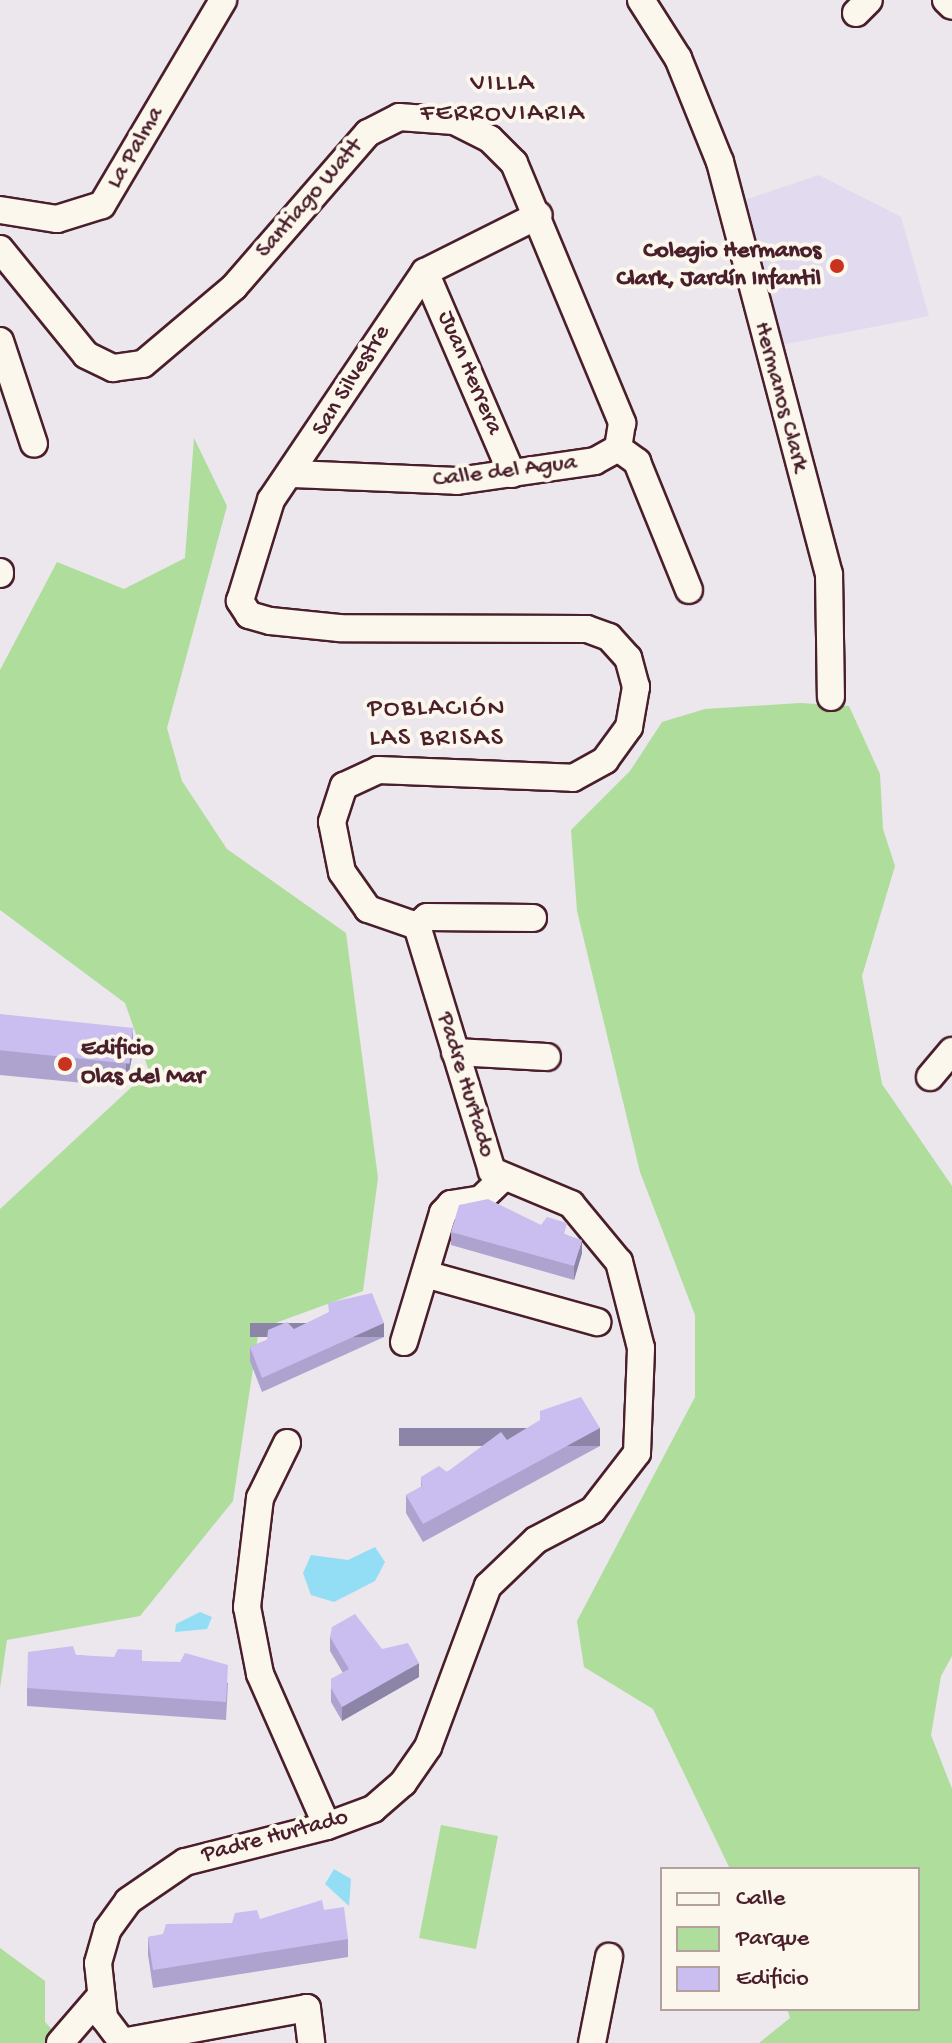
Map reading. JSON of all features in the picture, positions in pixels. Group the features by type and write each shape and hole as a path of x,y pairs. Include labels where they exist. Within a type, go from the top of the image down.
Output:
{"street":[{"name":"La Palma","path":"0,210 57,219 102,205 223,0"},
{"name":"Hermanos Clark","path":"641,0 678,58 720,162 829,574 831,697"},
{"path":"946,0 952,6"},
{"name":"Santiago Watt","path":"0,249 77,348 98,364 128,368 157,357 195,326 368,133 399,117 454,121 490,139 514,163 539,215 622,423 618,448"},
{"path":"425,272 539,215"},
{"name":"Juan Herrera","path":"425,272 512,474"},
{"name":"San Silvestre","path":"417,926 368,909 342,872 332,822 344,786 378,770 573,778 605,760 629,727 636,687 628,658 609,637 587,629 339,628 270,621 241,608 249,554 271,500 293,474 425,272"},
{"path":"0,341 34,444"},
{"path":"618,448 637,462 689,590"},
{"name":"Calle del Agua","path":"293,474 417,482 512,474 595,461 618,448"},
{"path":"417,926 427,917 533,918"},
{"name":"Padre Hurtado","path":"98,1999 108,1929 154,1878 185,1862 327,1826 373,1809 403,1783 428,1747 488,1586 536,1540 593,1510 637,1453 641,1348 619,1262 571,1204 501,1180 485,1156 417,926"},
{"path":"930,1077 952,1051"},
{"path":"455,1052 547,1057"},
{"path":"404,1342 443,1213 451,1204 481,1199 501,1180"},
{"path":"425,1274 597,1322"},
{"path":"287,1443 260,1498 247,1607 260,1674 327,1826"},
{"path":"592,2043 609,1957"},
{"path":"60,2043 98,1999 122,2042 307,2008 311,2043"}],"shaded area":[{"name":"Colegio Hermanos Clark, Jardín Infantil","path":"819,175 901,217 929,316 776,346 745,200"}],"green space":[{"path":"194,438 227,506 167,728 182,781 227,849 346,933 378,1178 363,1291 259,1329 233,1501 140,1616 7,1640 0,1688 0,1209 149,1071 125,1003 0,910 0,670 57,562 124,589 185,558"},
{"path":"800,703 849,706 880,774 883,829 895,866 862,976 882,1084 952,1186 952,1656 941,1676 931,1735 952,1789 952,2043 759,2043 790,2018 788,2011 920,2011 920,1867 729,1867 653,1709 584,1667 577,1621 695,1397 695,1315 640,1172 577,911 571,830 630,771 662,722 705,709"},
{"path":"441,1825 498,1836 476,1949 419,1938"},
{"path":"0,1948 45,1981 45,2022 65,2043 0,2043"}],"water":[{"path":"375,1547 385,1562 375,1581 334,1602 311,1595 303,1573 311,1555 348,1560"},
{"path":"200,1612 212,1617 207,1629 175,1632 176,1624"},
{"path":"334,1869 351,1879 349,1906 325,1884"}],"building":[{"path":"0,1014 133,1028 130,1064 0,1050"},
{"path":"488,1199 541,1225 547,1217 567,1223 564,1234 582,1240 574,1266 451,1232 459,1205"},
{"path":"372,1293 384,1323 262,1378 250,1347 267,1340 268,1330 287,1322 294,1329 329,1312 328,1303"},
{"path":"581,1397 600,1428 423,1524 406,1495 422,1486 421,1477 439,1466 447,1472 501,1432 507,1440 540,1420 540,1411"},
{"path":"355,1614 382,1649 408,1643 419,1663 342,1707 331,1688 331,1679 349,1669 330,1637 332,1627"},
{"path":"73,1646 76,1655 114,1657 118,1649 142,1650 142,1661 180,1662 185,1653 228,1665 226,1702 27,1688 28,1652"},
{"path":"322,1900 324,1910 344,1907 348,1939 153,1970 148,1937 163,1934 166,1924 232,1923 235,1913 257,1910 260,1919"}],"place":[{"name":"Colegio Hermanos Clark, Jardín Infantil","path":"837,266"},
{"name":"Edificio Olas del Mar","path":"65,1064"}],"district":[{"name":"VILLA FERROVIARIA","path":"503,100"},
{"name":"POBLACIÓN LAS BRISAS","path":"437,725"}]}
